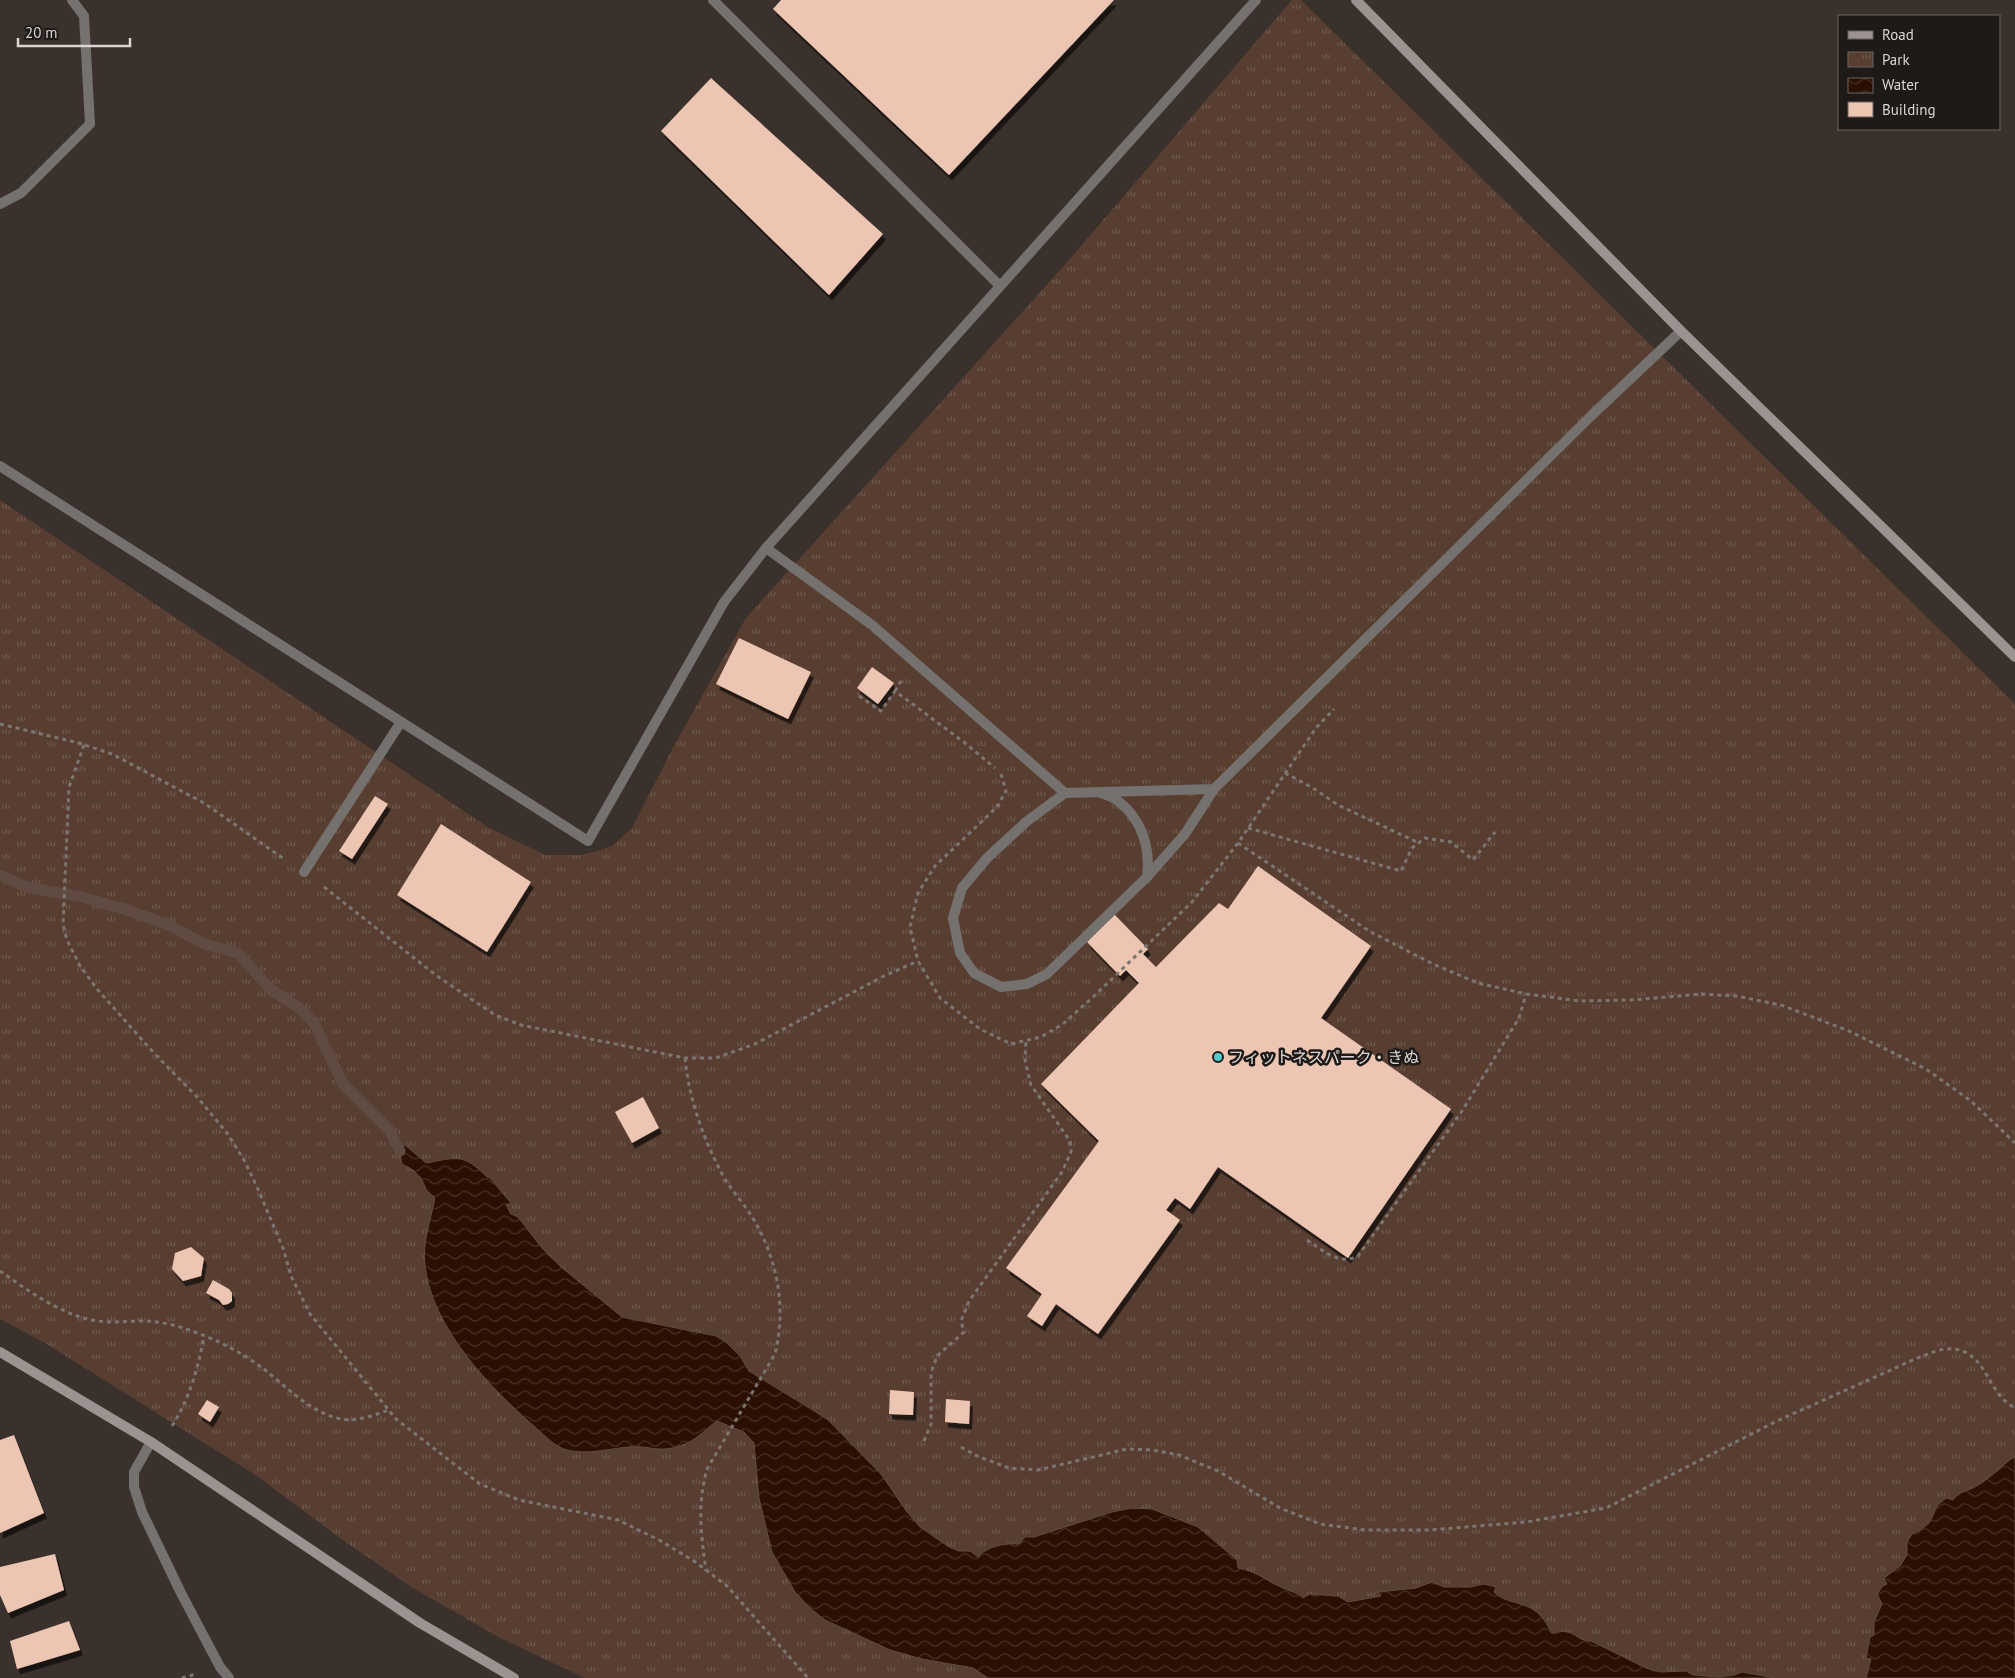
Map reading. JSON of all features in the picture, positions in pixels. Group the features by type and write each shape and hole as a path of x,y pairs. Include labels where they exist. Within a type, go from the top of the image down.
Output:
{"street":[{"path":"0,204 21,194 90,124 84,16 72,0"},
{"path":"713,0 1000,286"},
{"path":"0,466 588,841 724,602 766,548 1256,0"},
{"path":"1356,0 1681,331 2015,657"},
{"path":"1214,789 1065,793 1026,822 987,858 962,888 953,918 960,953 974,973 1001,987 1027,984 1047,974 1147,877 1185,834 1214,789 1592,415 1681,331"},
{"path":"766,548 872,624 1065,793"},
{"path":"304,872 401,722"},
{"path":"1097,791 1118,800 1135,818 1146,842 1149,863 1147,877"},
{"path":"0,1352 151,1442 420,1623 514,1678"},
{"path":"151,1442 134,1472 134,1487 142,1512 180,1593 220,1667 229,1678"}],"path":[{"path":"859,696 881,711 897,686"},
{"path":"895,691 965,743 1003,775 1006,791 997,807 935,866 918,893 910,927 918,961 940,998 980,1029 1011,1044 1041,1037 1063,1024 1094,997 1192,902 1238,843 1316,728 1336,707"},
{"path":"0,724 112,754 204,803 304,872 436,976 495,1014 521,1025 685,1058 716,1058 755,1044 882,977 918,961"},
{"path":"84,745 68,787 62,926 67,940 80,966 103,996 153,1052 198,1098 227,1133 244,1160 257,1187 283,1248 298,1291 310,1314 396,1419 480,1484 519,1500 618,1520 659,1540 694,1561 727,1586 808,1678"},
{"path":"1285,773 1313,788 1338,805 1419,843"},
{"path":"1248,828 1401,870 1412,848 1425,838 1451,842 1473,860 1495,832"},
{"path":"1238,843 1369,931 1433,964 1478,983 1526,994 1580,1001 1632,1000 1702,994 1736,996 1781,1005 1849,1031 1926,1069 1971,1101 2015,1143"},
{"path":"1307,1240 1339,1260 1350,1260 1358,1256 1462,1110 1519,1018 1526,994"},
{"path":"924,1441 931,1424 931,1374 937,1356 964,1332 961,1321 969,1301 1062,1172 1071,1152 1070,1141 1031,1085 1025,1060 1026,1041"},
{"path":"685,1058 694,1111 723,1176 758,1227 775,1268 781,1303 779,1338 775,1354 706,1469 701,1489 700,1516 706,1571"},
{"path":"0,1271 33,1294 78,1315 95,1320 120,1323 144,1321 166,1323 204,1336 235,1350 264,1370 292,1394 323,1413 342,1420 360,1419 389,1410"},
{"path":"171,1428 184,1407 197,1372 204,1336"},
{"path":"961,1447 977,1456 1009,1468 1038,1470 1126,1449 1153,1450 1179,1454 1218,1471 1280,1508 1320,1524 1365,1530 1430,1530 1526,1522 1606,1508 1776,1421 1922,1356 1944,1349 1967,1352 1976,1359 1998,1394 2015,1408"}],"green space":[{"name":"フィットネスパーク・きぬ","path":"1292,0 1301,0 2015,704 2015,1678 585,1678 500,1638 413,1588 344,1541 254,1474 45,1343 0,1319 0,500 489,828 546,855 580,855 612,846 632,828 675,744 746,618 1062,268"}],"water":[{"path":"405,1145 426,1163 452,1159 465,1160 490,1178 511,1203 506,1205 511,1214 518,1217 542,1248 561,1267 622,1317 716,1336 726,1342 740,1356 749,1371 827,1419 881,1474 907,1512 920,1527 949,1547 959,1551 970,1551 978,1557 991,1548 1008,1544 1019,1544 1025,1537 1034,1537 1112,1512 1132,1508 1152,1509 1198,1527 1237,1560 1238,1568 1257,1574 1303,1598 1310,1594 1338,1596 1348,1602 1381,1596 1378,1592 1416,1588 1432,1582 1444,1587 1470,1587 1484,1584 1496,1587 1494,1592 1498,1596 1524,1605 1537,1612 1552,1633 1570,1633 1581,1639 1591,1641 1646,1668 1661,1672 1686,1671 1693,1675 1718,1677 1742,1672 1775,1678 988,1678 973,1668 922,1659 890,1650 825,1620 811,1609 795,1592 772,1552 759,1498 754,1443 744,1432 717,1421 699,1436 678,1447 663,1449 628,1447 590,1452 567,1450 545,1436 499,1393 465,1354 438,1310 430,1288 424,1257 427,1231 435,1198 427,1191 421,1178 413,1170 402,1164 400,1151"},
{"path":"2015,1456 2015,1678 1866,1678 1871,1659 1866,1658 1870,1637 1874,1635 1874,1622 1882,1604 1877,1594 1887,1584 1884,1578 1900,1566 1907,1555 1907,1542 1912,1534 1930,1522 1937,1506 1946,1498 1953,1500 1960,1493 1979,1485"}],"building":[{"path":"781,0 1114,0 949,175 773,9"},
{"path":"711,78 883,234 829,295 661,131"},
{"path":"739,638 811,672 788,719 716,684"},
{"path":"872,667 894,683 878,704 857,688"},
{"path":"375,796 388,804 352,859 339,851"},
{"path":"441,824 531,882 487,952 397,895"},
{"path":"1258,866 1371,946 1321,1018 1451,1109 1348,1258 1218,1167 1190,1209 1175,1198 1166,1210 1180,1220 1098,1334 1056,1304 1042,1326 1027,1316 1042,1294 1006,1268 1099,1141 1041,1084 1139,983 1126,970 1120,976 1087,942 1114,914 1148,949 1143,954 1156,967 1219,903 1228,909"},
{"path":"643,1097 659,1128 632,1143 615,1112"},
{"path":"191,1247 204,1258 201,1276 183,1281 172,1269 175,1253"},
{"path":"213,1280 229,1289 232,1293 232,1301 223,1305 219,1300 206,1293"},
{"path":"890,1390 914,1392 913,1415 889,1414"},
{"path":"946,1399 970,1401 969,1424 945,1422"},
{"path":"207,1400 219,1407 210,1422 198,1414"},
{"path":"14,1435 44,1513 0,1533 0,1440"},
{"path":"55,1554 64,1590 8,1613 0,1595 0,1567"},
{"path":"69,1621 80,1650 17,1669 10,1641"}],"waterway":[{"path":"0,875 26,887 82,897 124,909 169,925 204,944 238,953 271,990 298,1007 314,1023 343,1084 389,1130 400,1151"}],"place":[{"name":"フィットネスパーク・きぬ","path":"1218,1057"}]}
